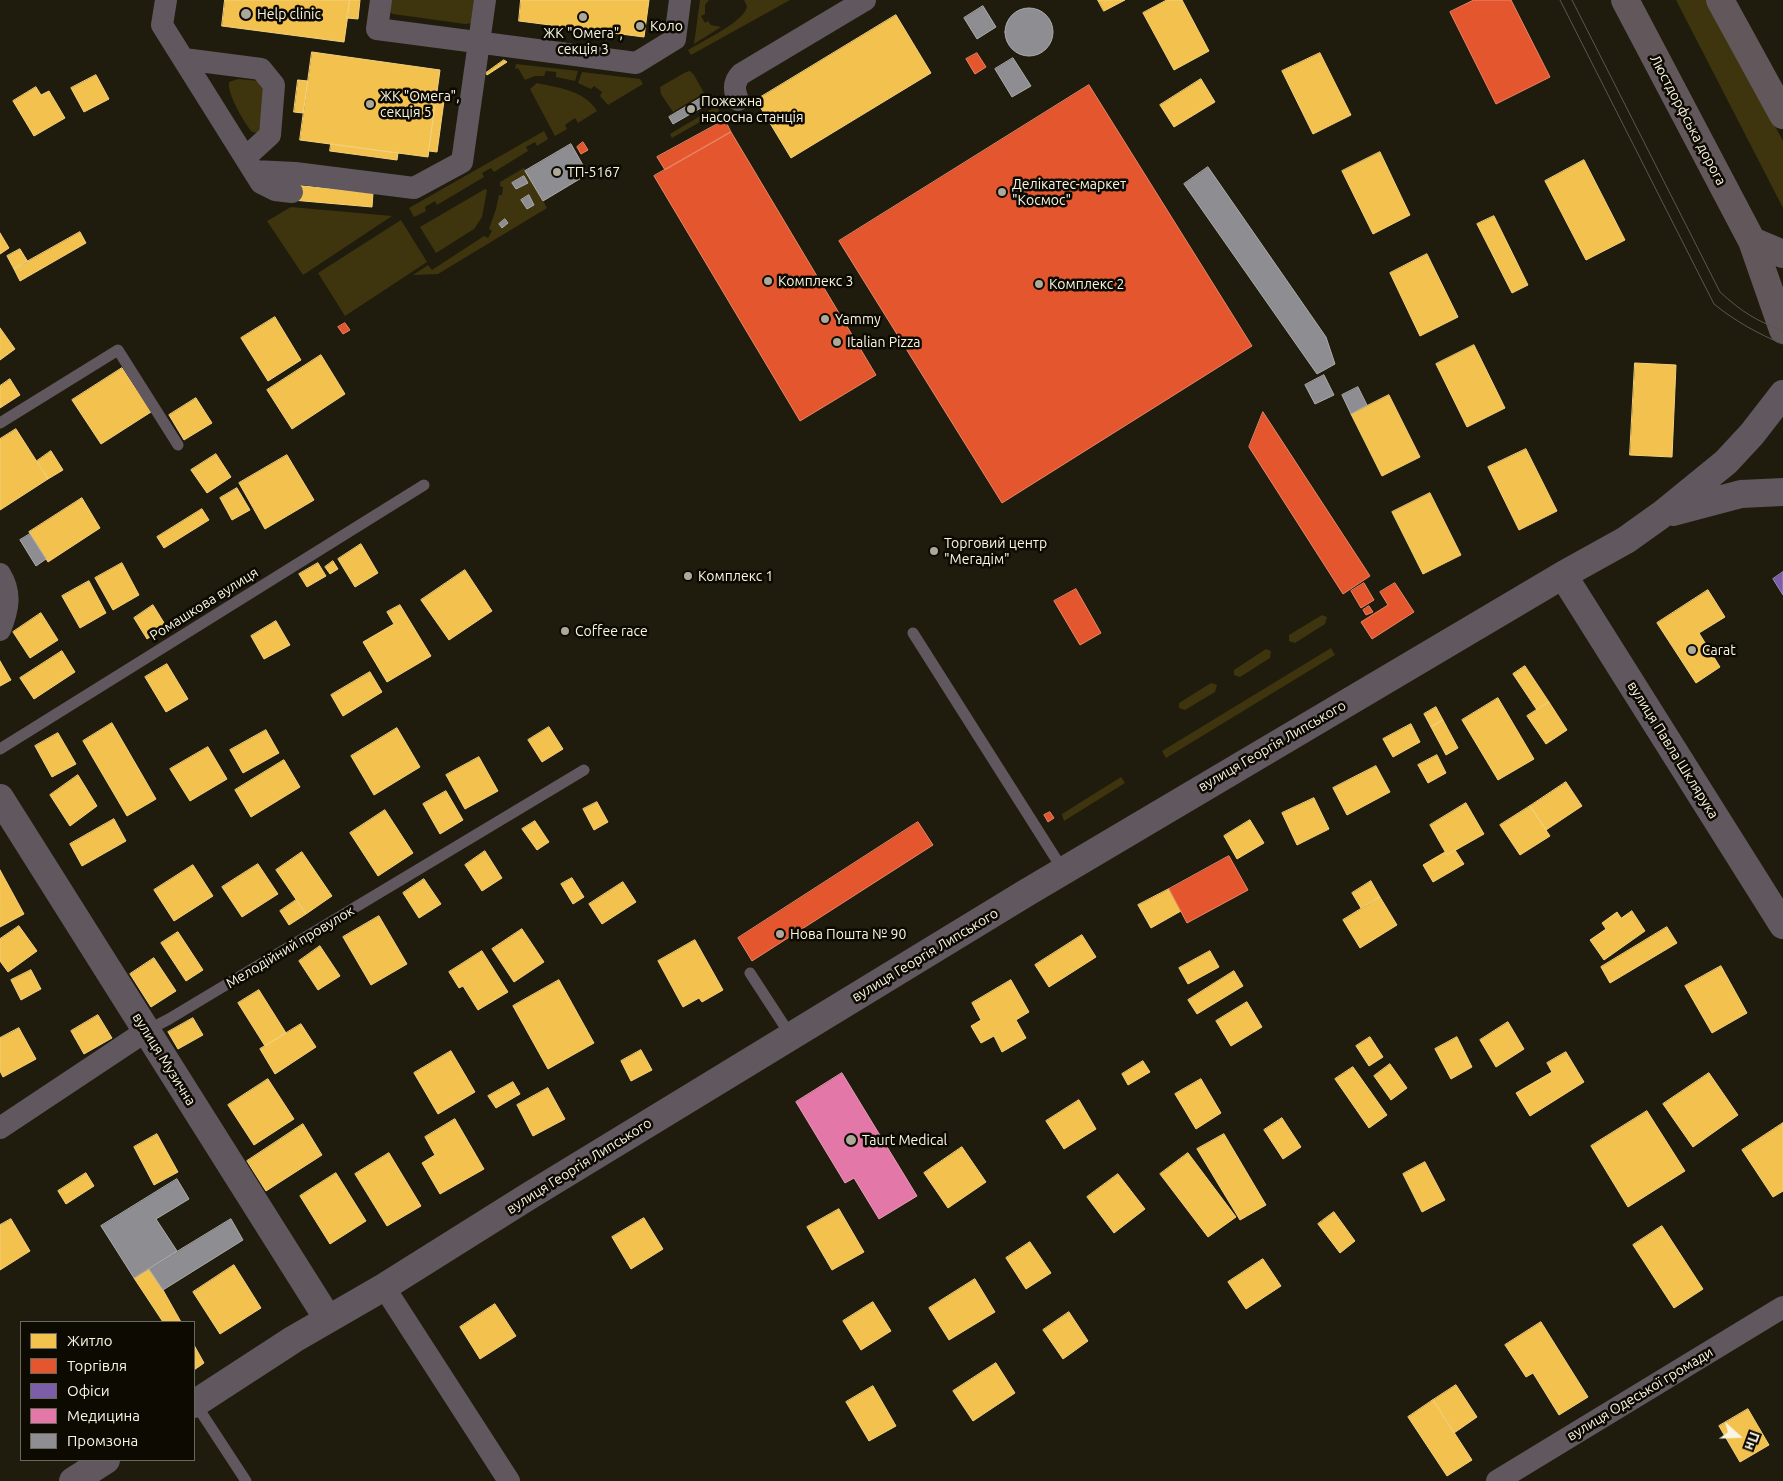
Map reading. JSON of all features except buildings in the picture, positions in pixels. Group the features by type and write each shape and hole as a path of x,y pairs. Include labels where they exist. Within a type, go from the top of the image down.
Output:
{"main road":[{"name":"Люстдорфська дорога","path":"1625,0 1752,241 1783,330"},
{"path":"1720,0 1783,114"},
{"path":"1752,241 1783,254"}],"street":[{"path":"166,0 162,25 261,183 267,187 292,192"},
{"path":"381,0 377,30 636,62 675,39 680,0"},
{"path":"250,164 295,173 414,188 462,162 485,0"},
{"path":"738,100 734,87 741,74 865,0"},
{"path":"184,59 261,69 274,85 270,135 250,164"},
{"name":"вулиця Георгія Липського","path":"195,1403 328,1319 384,1287 537,1191 1063,870 1563,575 1626,540 1662,515 1726,462 1752,434 1783,394"},
{"name":"вулиця Георгія Липського","path":"1662,515 1741,494 1783,492"},
{"path":"0,574 9,593 5,618 0,630"},
{"name":"вулиця Павла Шклярука","path":"1563,575 1783,925"},
{"name":"вулиця Музична","path":"0,798 328,1319"},
{"name":"Мелодійний провулок","path":"0,1128 146,1031"},
{"path":"384,1287 508,1481"},
{"name":"вулиця Одеської громади","path":"1497,1481 1783,1307"},
{"path":"73,1481 104,1461"}],"lane":[{"path":"0,423 118,350 178,445"},
{"name":"Ромашкова вулиця","path":"0,749 424,485"},
{"path":"913,633 1063,870"},
{"name":"Мелодійний провулок","path":"146,1031 178,1014 584,770"},
{"path":"750,973 791,1036"},
{"path":"195,1405 246,1481"}],"shaded area":[{"path":"388,0 480,0 472,23 465,24 393,14 390,12"},
{"path":"700,0 709,0 705,5 705,14 701,16 705,23 708,21 711,25 721,27 694,44"},
{"path":"744,0 790,0 691,55 688,50 732,24 745,12 747,6"},
{"path":"1676,0 1707,0 1783,141 1783,208"},
{"path":"516,64 578,71 575,81 556,77 556,72 546,71 544,76 535,76 525,80 518,68 515,69"},
{"path":"690,71 704,93 673,112 661,94 660,87"},
{"path":"582,72 640,79 643,84 608,105 600,96 602,92 594,86 591,89 578,83"},
{"path":"238,79 259,81 265,86 259,133 252,132 233,100 229,82"},
{"path":"537,83 578,94 592,104 597,111 578,123 575,118 565,125 567,129 555,136 530,89"},
{"path":"717,106 719,111 672,138 670,134"},
{"path":"544,131 548,139 537,146 535,142 526,147 528,151 494,172 491,168 482,173 484,177 437,205 435,201 425,207 426,211 414,217 409,208"},
{"path":"524,168 547,208 438,274 413,275 428,265 432,270 484,236 488,238 492,231 489,229 499,195 502,195 503,187 500,186 500,182"},
{"path":"485,189 487,190 482,217 474,229 436,253 420,227"},
{"path":"291,207 392,216 303,275 267,221"},
{"path":"401,220 427,262 345,316 318,273"},
{"path":"1322,615 1327,617 1325,624 1295,643 1289,641 1289,635"},
{"path":"1331,648 1335,655 1166,758 1162,751"},
{"path":"1266,649 1271,651 1270,658 1240,677 1234,675 1234,670"},
{"path":"1211,683 1217,685 1215,692 1185,710 1179,708 1179,703"},
{"path":"1121,777 1125,783 1064,821 1062,814"}],"tram line":[{"path":"1560,0 1714,304 1747,327 1783,344"},
{"path":"1572,0 1720,292 1749,315 1783,331"}],"place":[{"name":"Help clinic","path":"246,14"},
{"name":"ЖК \"Омега\", секція 3","path":"583,17"},
{"name":"Коло","path":"640,26"},
{"name":"ЖК \"Омега\", секція 5","path":"370,104"},
{"name":"Пожежна насосна станція","path":"691,109"},
{"name":"ТП-5167","path":"557,172"},
{"name":"Делікатес-маркет \"Космос\"","path":"1002,192"},
{"name":"Комплекс 3","path":"768,281"},
{"name":"Комплекс 2","path":"1039,284"},
{"name":"Yammy","path":"825,319"},
{"name":"Italian Pizza","path":"837,342"},
{"name":"Торговий центр \"Мегадім\"","path":"934,551"},
{"name":"Комплекс 1","path":"688,576"},
{"name":"Coffee race","path":"565,631"},
{"name":"Carat","path":"1692,650"},
{"name":"Нова Пошта № 90","path":"780,934"},
{"name":"Taurt Medical","path":"851,1140"}]}
